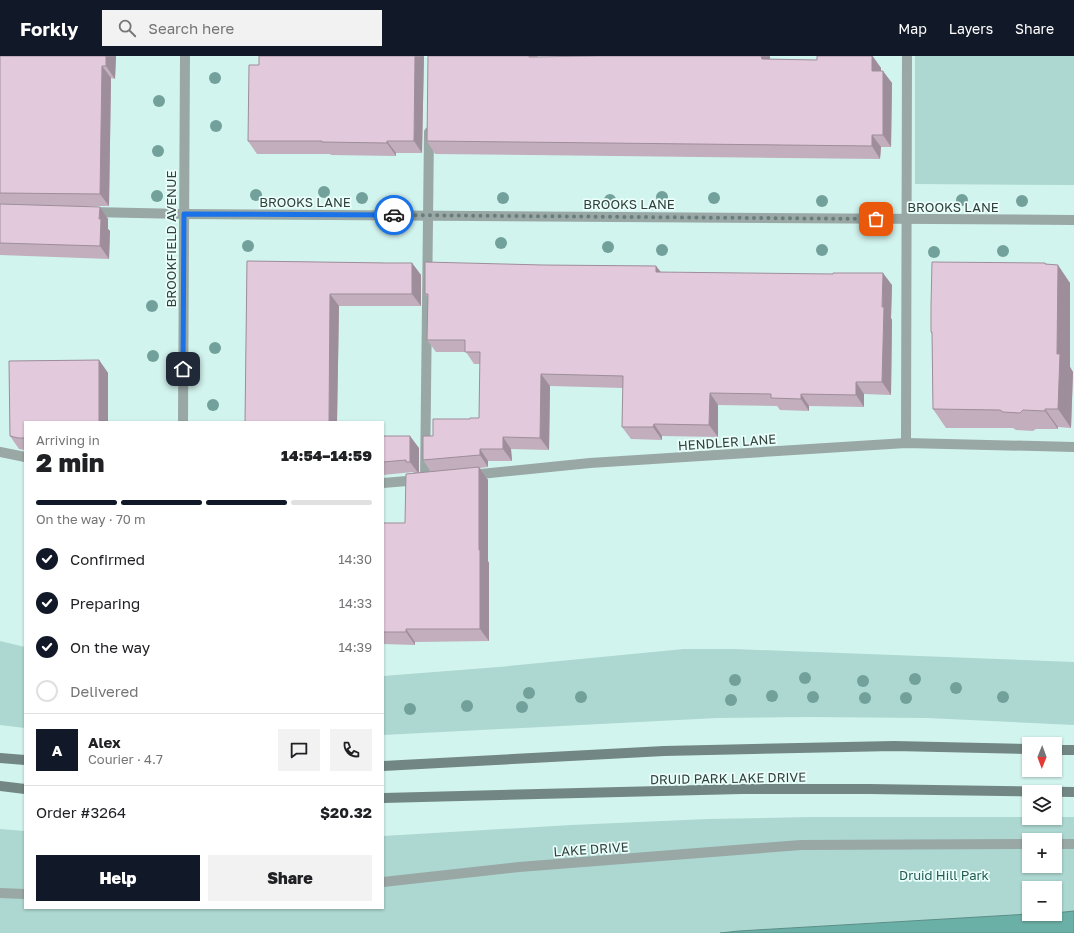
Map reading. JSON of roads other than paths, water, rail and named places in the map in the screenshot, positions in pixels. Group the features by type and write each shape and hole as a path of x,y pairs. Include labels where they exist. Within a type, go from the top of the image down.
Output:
{"main road":[{"path":"384,766 664,751 894,746 1022,749"},
{"path":"1062,750 1074,750"},
{"path":"0,758 24,760"},
{"path":"0,786 24,789"},
{"name":"DRUID PARK LAKE DRIVE","path":"384,798 742,789 1074,792"}],"street":[{"name":"BROOKFIELD AVENUE","path":"183,421 186,56"},
{"path":"906,443 907,56"},
{"path":"384,483 429,479 429,120"},
{"name":"BROOKS LANE","path":"78,212 1074,220"},
{"name":"HENDLER LANE","path":"464,476 590,463 906,443 1074,447"},
{"path":"0,452 24,457"},
{"name":"LAKE DRIVE","path":"384,882 519,867 801,845 1022,844"},
{"path":"1062,844 1074,844"},
{"path":"0,892 24,894"}],"park label":[{"name":"Druid Hill Park","path":"944,875"}]}
